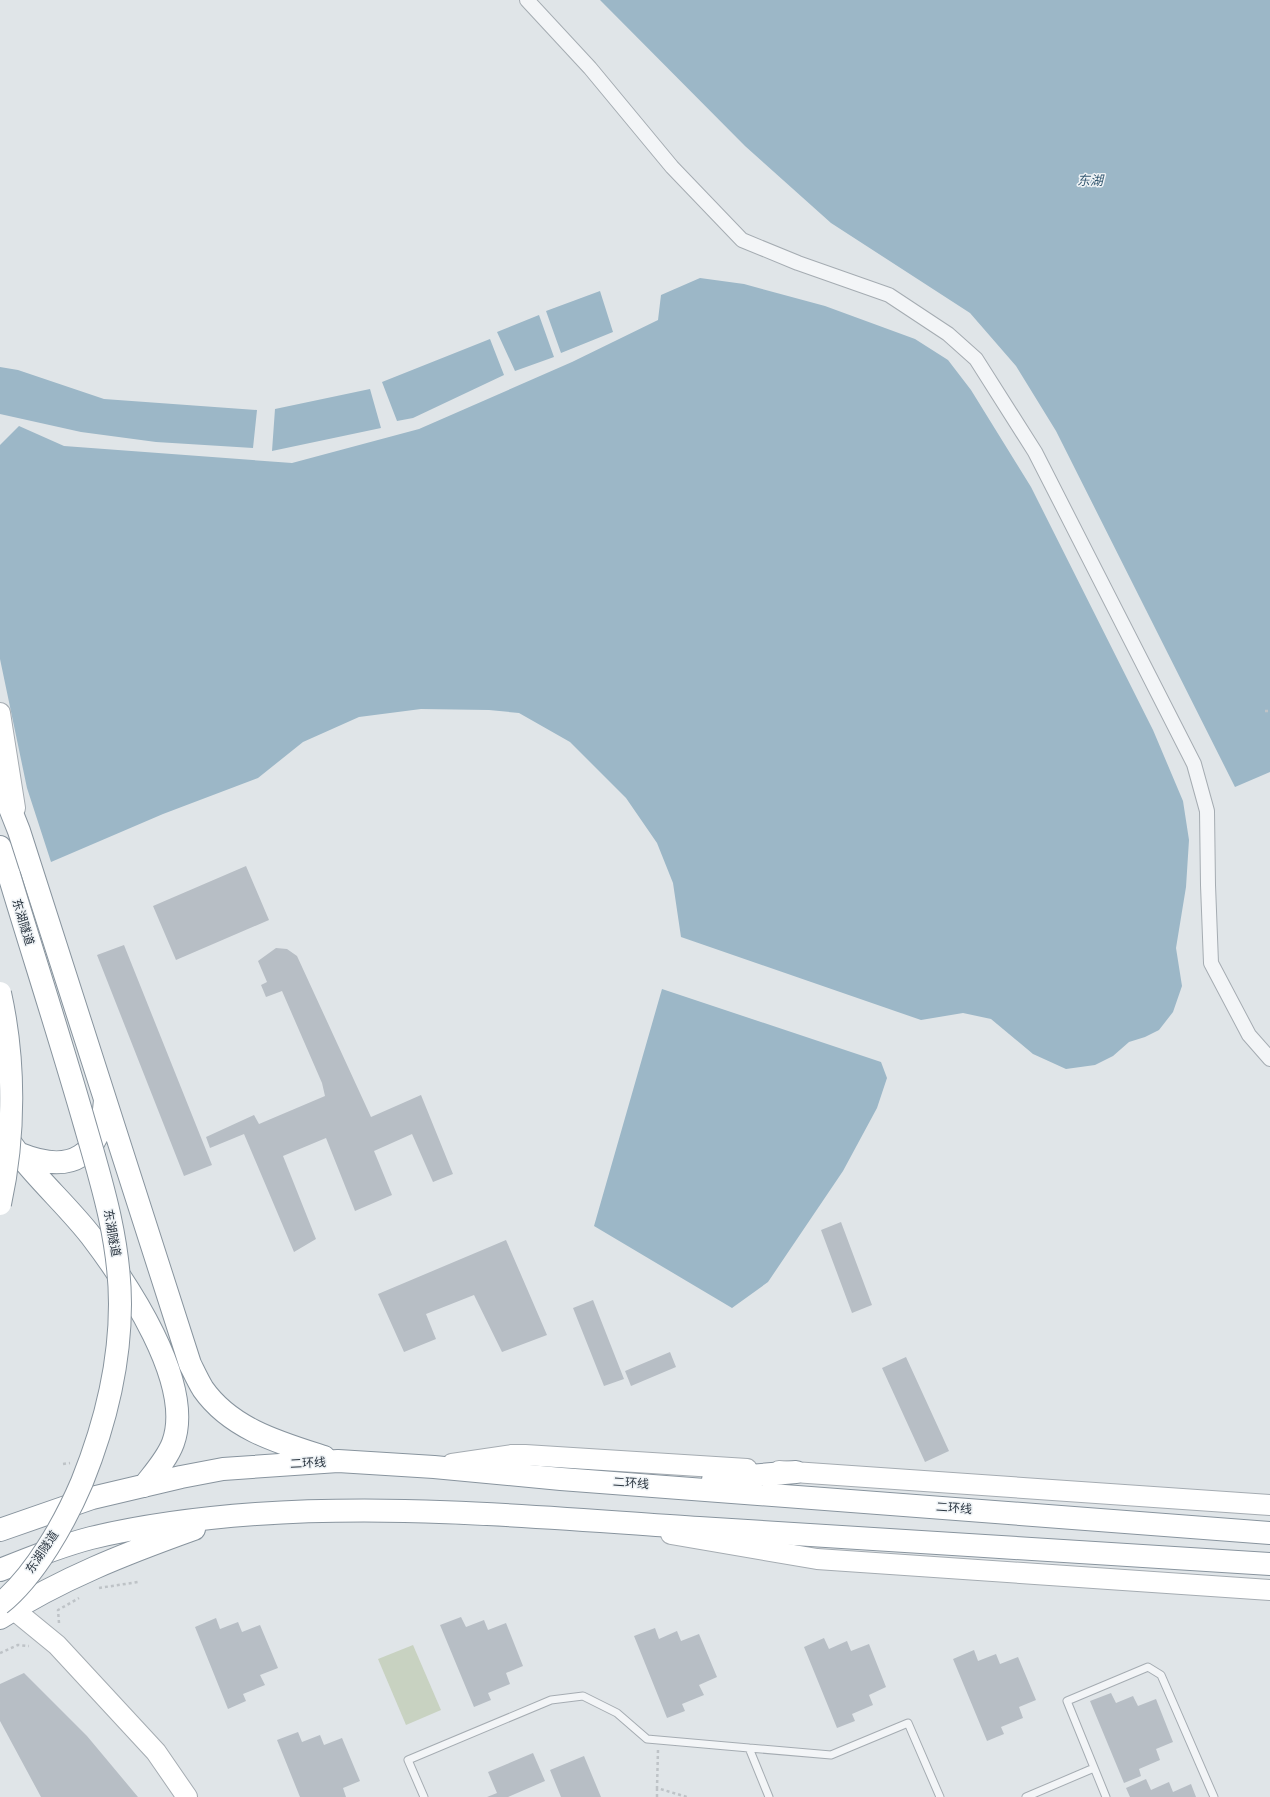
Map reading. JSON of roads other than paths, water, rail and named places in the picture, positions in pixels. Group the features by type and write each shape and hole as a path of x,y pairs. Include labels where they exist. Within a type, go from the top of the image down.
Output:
{"highway":[{"path":"0,782 19,831 106,1098 190,1364 203,1388 218,1406 233,1419 251,1430 274,1440 338,1461"},
{"name":"东湖隧道","path":"0,847 75,1090 104,1192 116,1249 120,1304 116,1358 108,1406 96,1448 70,1509 34,1568 4,1610"},
{"path":"0,993 11,1077 11,1120 0,1204"},
{"path":"20,1154 36,1161 53,1163 66,1162 78,1157 89,1149 98,1135 104,1118 106,1098"},
{"path":"0,1126 20,1154 90,1236 113,1266 150,1328 164,1359 173,1386 177,1408 177,1425 173,1443 161,1464 144,1486"},
{"name":"二环线","path":"0,1530 92,1498 223,1469 338,1461 434,1467 561,1479 646,1484 1270,1533"},
{"path":"646,1484 796,1472"},
{"path":"0,1570 32,1557 88,1538 150,1525 229,1516 305,1511 369,1510 441,1512 1270,1564"},
{"path":"4,1610 56,1585 156,1542 229,1516"}],"main road":[{"path":"0,713 19,831"},
{"path":"434,1467 512,1455 525,1455 1270,1505"},
{"path":"602,1522 817,1559 1270,1590"},
{"path":"4,1610 57,1645 156,1752 186,1797"}],"street":[{"path":"527,0 590,68 672,167 742,240 798,263 889,295 948,334 976,359 1035,452 1194,764 1207,811 1210,963 1249,1035 1270,1059"}],"lane":[{"path":"1106,1797 1067,1702 1148,1667 1161,1675 1214,1797"},
{"path":"424,1797 408,1760 551,1700 583,1696 617,1713 647,1739 831,1755 908,1723 940,1797"},
{"path":"749,1748 769,1797"},
{"path":"1026,1797 1094,1768"}],"water":[{"name":"东湖","path":"600,0 1270,0 1270,772 1235,787 1056,431 1016,366 970,313 831,223 745,146"},
{"path":"700,278 744,284 825,306 915,339 948,360 971,390 1031,487 1153,730 1183,801 1189,840 1186,887 1176,948 1182,986 1173,1012 1159,1030 1145,1037 1129,1042 1113,1056 1095,1065 1066,1069 1033,1054 991,1019 963,1013 921,1020 681,937 673,883 657,843 626,798 570,742 519,713 489,710 421,709 359,717 303,742 258,778 163,814 51,862 27,788 0,659 0,445 19,426 64,446 292,463 419,429 572,362 658,320 661,295"},
{"path":"600,291 613,332 561,353 546,311"},
{"path":"539,315 554,357 515,371 497,332"},
{"path":"490,339 504,375 413,418 397,421 382,382"},
{"path":"0,367 18,370 104,399 257,410 253,448 156,442 81,432 0,414"},
{"path":"370,389 381,428 272,451 275,409"},
{"path":"662,989 881,1062 887,1078 877,1108 843,1171 768,1282 732,1308 594,1226"}]}
